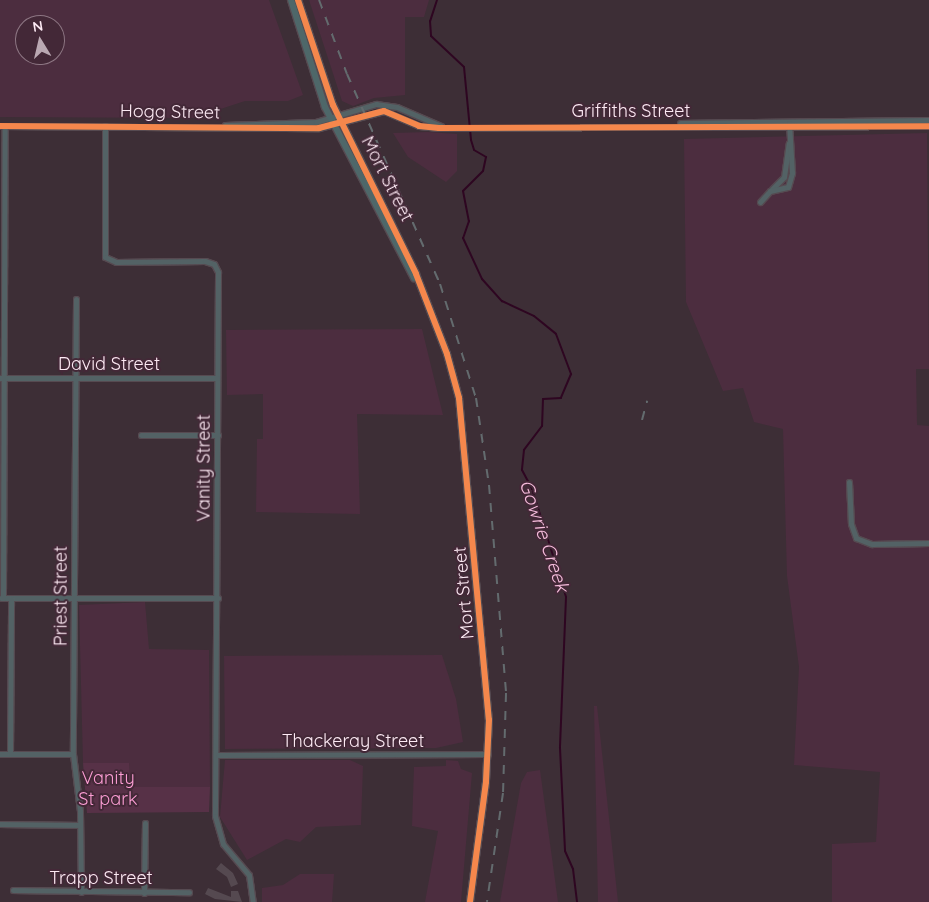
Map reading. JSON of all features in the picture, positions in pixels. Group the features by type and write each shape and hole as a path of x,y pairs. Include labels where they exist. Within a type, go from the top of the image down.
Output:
{"main road":[{"name":"Mort Street","path":"291,0 310,67 339,125 395,226 448,354 463,422 487,684 488,754 470,902"},
{"name":"Mort Street","path":"298,0 335,116"}],"street":[{"name":"Griffiths Street","path":"335,116 367,106 386,105 444,127"},
{"name":"Griffiths Street","path":"339,125 384,111 419,126 444,127 929,120"},
{"name":"Hogg Street","path":"220,126 248,122 316,122 335,116"},
{"name":"Griffiths Street","path":"789,123 929,126"},
{"path":"770,190 788,187 792,173 789,123"},
{"name":"Hogg Street","path":"3,126 339,125"},
{"path":"3,126 2,598 218,598"},
{"name":"Vanity Street","path":"105,126 106,257 116,262 205,261 214,264 218,272 217,829 223,844 249,875 254,902"},
{"path":"760,202 784,177 789,143"},
{"name":"Priest Street","path":"76,299 73,754 80,824 81,892"},
{"name":"David Street","path":"2,378 217,378"},
{"path":"141,435 218,435"},
{"path":"849,482 856,538 872,544 929,543"},
{"path":"10,754 11,598"},
{"path":"0,754 73,754"},
{"name":"Thackeray Street","path":"218,755 488,754"},
{"path":"144,893 145,823"},
{"path":"0,824 80,824"},
{"name":"Trapp Street","path":"13,890 144,893 189,892"}],"shaded area":[{"path":"0,0 269,0 303,95 288,101 245,101 193,118 0,117"},
{"path":"309,0 429,0 424,17 405,17 405,95 374,98 353,106 342,101"},
{"path":"428,132 457,134 457,171 446,182 408,157 393,133"},
{"path":"927,133 929,369 916,369 917,425 929,426 929,902 832,902 832,844 876,842 880,772 794,765 799,667 787,576 783,429 754,422 743,388 723,391 686,302 684,139"},
{"path":"422,329 443,415 357,414 360,514 256,512 257,439 263,439 263,394 227,395 226,330"},
{"path":"145,602 149,649 209,650 210,787 130,787 129,763 83,763 79,605"},
{"path":"442,655 456,699 463,742 436,748 225,749 224,656"},
{"path":"594,706 597,706 618,902 598,902"},
{"path":"225,760 350,760 363,766 361,825 316,827 300,842 286,839 247,860 220,817"},
{"path":"446,760 458,761 461,769 472,773 461,902 425,902 438,831 412,826 414,767 446,766"},
{"path":"540,770 558,902 500,902 521,783 527,772"},
{"path":"300,874 334,874 332,902 262,902 262,888 283,885"}],"green space":[{"name":"Vanity St park","path":"83,763 129,763 131,787 210,787 209,812 87,813"}],"building":[{"path":"221,863 233,873 238,884 231,887 227,877 216,869"},
{"path":"208,888 231,897 231,891 238,891 242,902 215,899 205,894"}],"waterway":[{"name":"Gowrie Creek","path":"437,0 430,21 431,36 464,67 471,140 474,150 486,157 483,171 463,191 469,221 463,238 482,279 502,301 534,316 556,334 571,374 561,398 543,399 542,426 524,450 522,470 532,489 566,597 560,748 565,851 573,869 577,902"}],"railway":[{"path":"319,0 347,74 440,284 476,398 489,485 506,693 503,793 487,902"},
{"path":"642,420 647,401"}],"cycle path":[{"path":"298,0 333,105 416,274 447,354 459,398 489,720 486,782 470,902"},
{"path":"0,126 319,128 384,111 419,126 439,128 929,126"}]}
